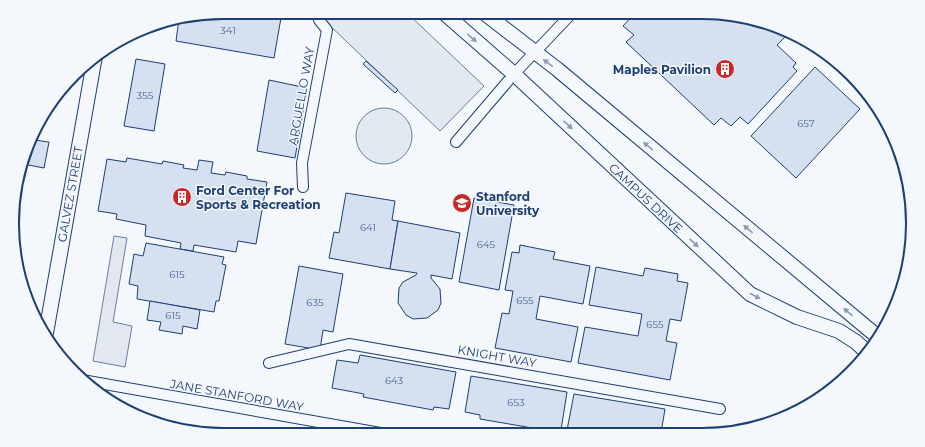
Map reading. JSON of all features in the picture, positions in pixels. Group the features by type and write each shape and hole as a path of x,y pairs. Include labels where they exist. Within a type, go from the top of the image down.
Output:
{"street":[{"name":"ARGUELLO WAY","path":"302,187 302,163 327,30 319,19"},
{"name":"CAMPUS DRIVE","path":"451,19 514,74 750,294 797,317 839,331 863,349"},
{"path":"492,19 557,69 874,334"},
{"path":"539,48 566,19"},
{"path":"516,72 531,56"},
{"name":"GALVEZ STREET","path":"47,328 93,66"},
{"path":"456,142 508,81"},
{"name":"KNIGHT WAY","path":"269,363 349,344 720,409"},
{"name":"JANE STANFORD WAY","path":"95,382 352,428"}],"shaded area":[{"path":"413,19 484,86 440,131 324,20"},
{"path":"378,108 390,108 400,112 408,120 412,130 412,142 408,152 400,160 390,164 378,164 368,160 360,152 356,142 356,130 360,120 368,112"},
{"path":"114,236 127,238 113,322 132,326 125,367 93,361"}],"building":[{"path":"210,19 281,19 274,58 176,41 178,24 184,23"},
{"name":"Maples Pavilion","path":"630,19 715,19 754,26 785,37 777,45 796,63 793,67 797,71 748,124 740,117 731,126 721,118 714,125 626,42 634,35 623,26"},
{"path":"136,59 165,64 154,131 124,126"},
{"path":"366,61 398,90 395,93 363,64"},
{"path":"815,67 860,109 796,178 751,136"},
{"path":"269,80 307,88 295,158 257,151"},
{"path":"37,140 49,142 44,168 28,165"},
{"name":"Ford Center For Sports & Recreation","path":"127,158 162,164 163,161 184,165 183,168 197,170 199,160 213,162 211,173 225,175 226,172 247,176 247,179 267,182 256,244 238,241 236,252 194,245 193,251 180,249 181,243 145,236 146,225 116,219 117,214 98,211 107,159 126,162"},
{"path":"346,193 395,201 392,220 398,221 390,269 329,258 334,232 339,233"},
{"path":"474,198 514,205 499,290 459,282"},
{"path":"398,221 460,233 452,279 431,275 431,278 440,289 441,303 438,310 427,318 413,319 406,315 398,303 399,288 403,282 417,273 390,269"},
{"path":"146,243 224,257 222,264 226,265 219,301 216,301 214,312 137,299 138,286 129,284 134,254 143,256"},
{"path":"520,245 555,252 553,259 590,266 583,304 540,296 536,319 578,327 571,362 495,348 502,313 509,314 513,291 505,290 512,252 519,253"},
{"path":"299,266 343,274 333,332 323,330 320,350 285,344"},
{"path":"596,267 643,276 645,268 678,274 677,281 688,283 681,321 670,319 666,341 677,343 670,380 578,363 585,327 638,336 642,314 589,305"},
{"path":"150,301 200,310 197,329 183,326 182,334 159,330 161,322 147,320"},
{"path":"360,355 456,372 449,409 434,407 433,410 363,397 364,394 332,388 337,360 358,363"},
{"path":"471,376 567,392 561,428 532,428 480,419 480,415 465,412"},
{"path":"574,394 665,409 662,428 567,428"}],"place":[{"name":"Maples Pavilion","path":"725,69"},
{"name":"Ford Center For Sports & Recreation","path":"182,197"},
{"name":"Stanford University","path":"462,203"}]}
